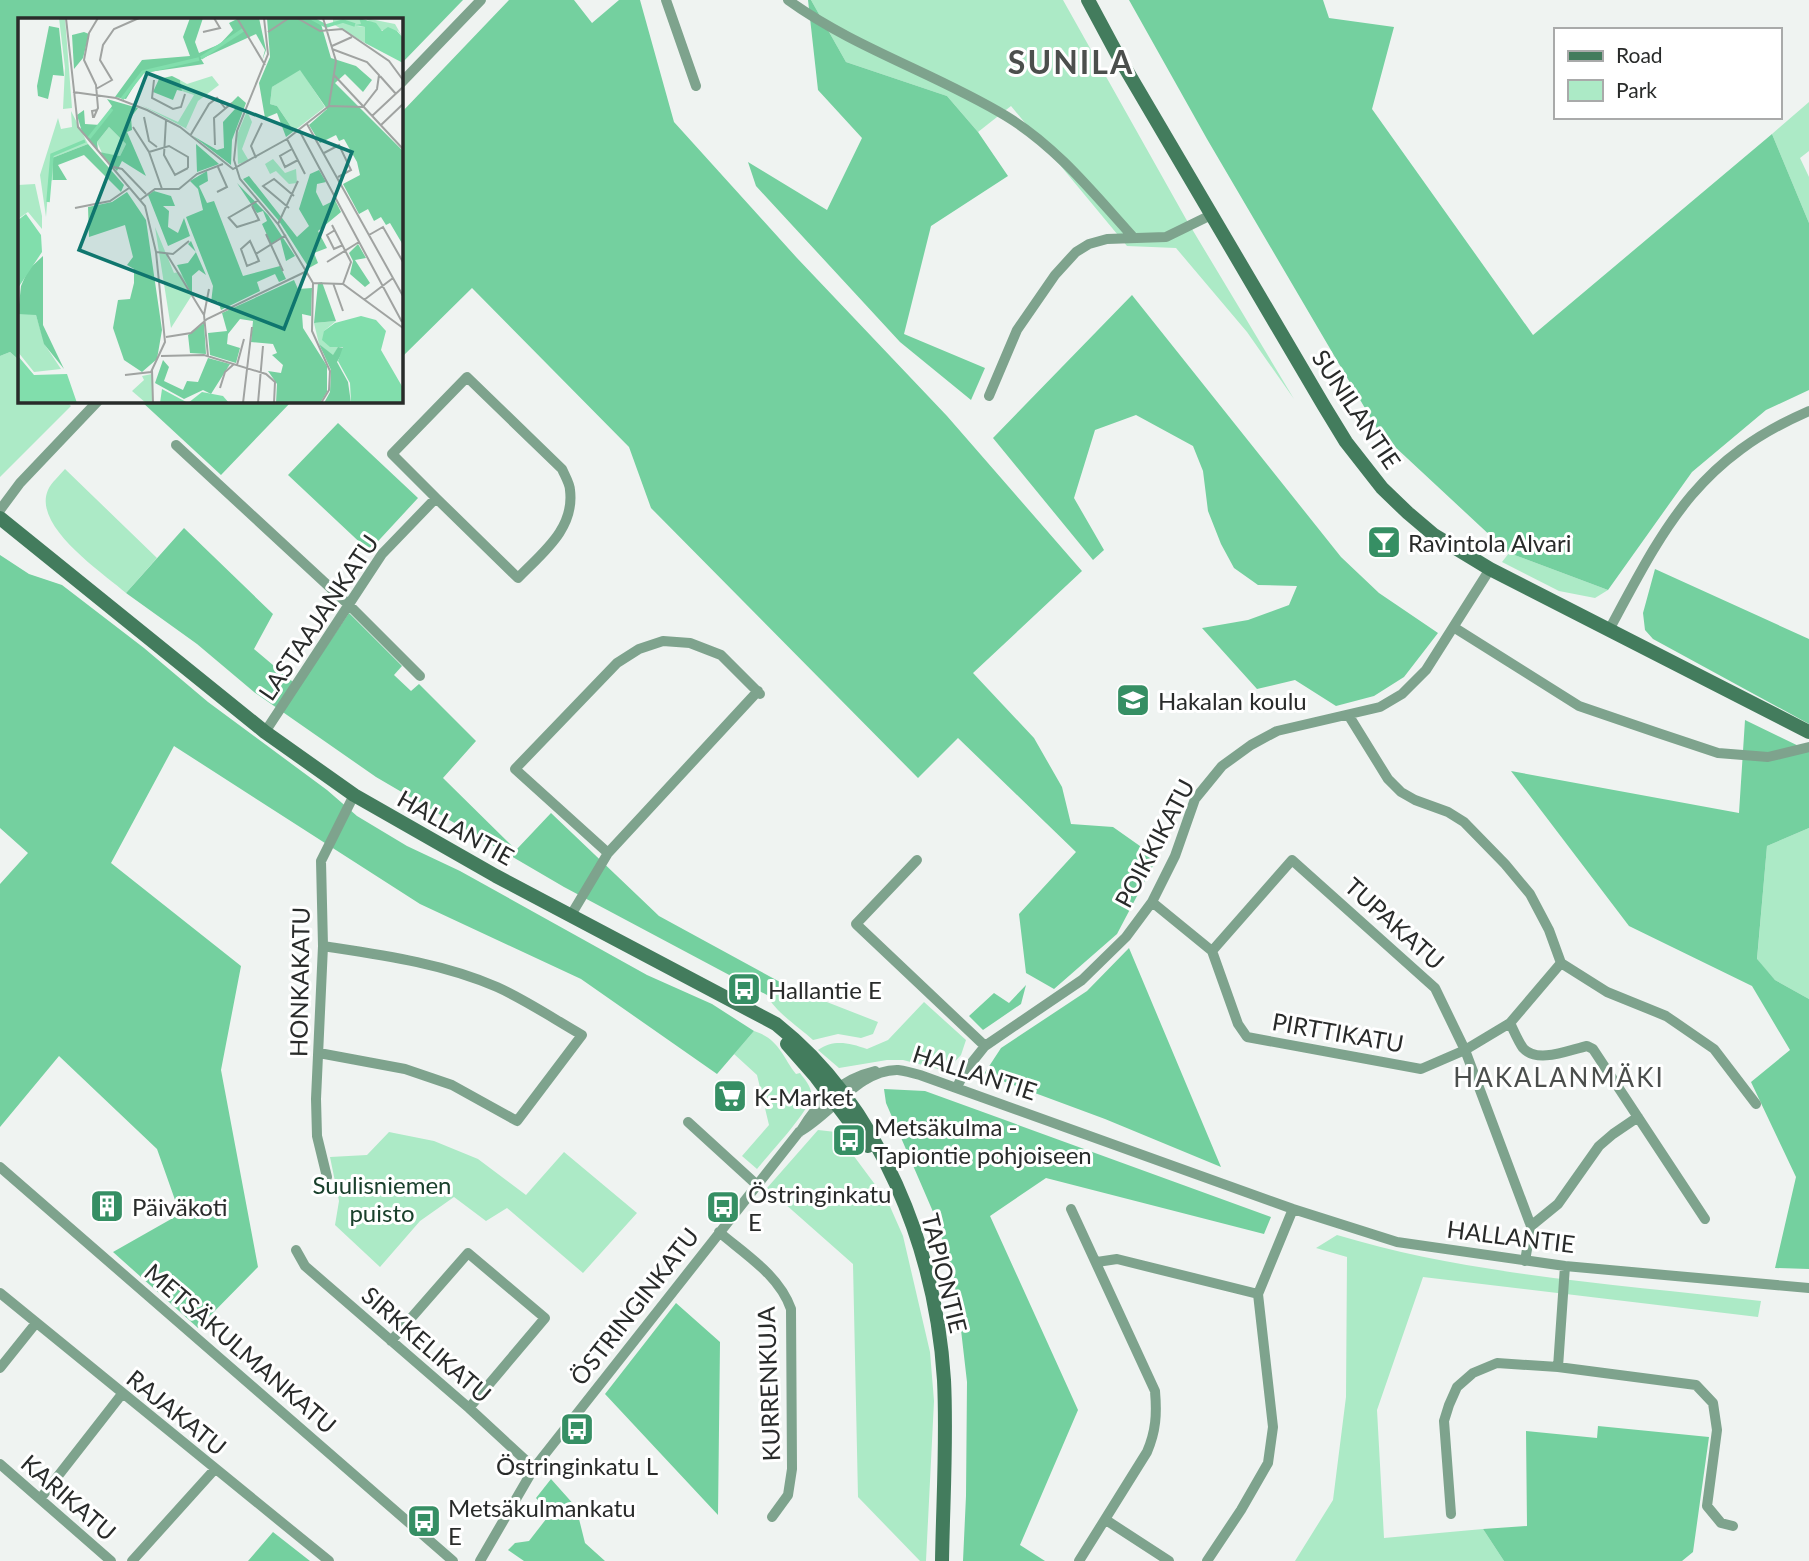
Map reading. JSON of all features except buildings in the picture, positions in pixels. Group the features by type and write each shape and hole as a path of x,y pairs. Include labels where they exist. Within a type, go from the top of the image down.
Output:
{"street":[{"path":"402,82 481,0"},
{"path":"666,0 696,86"},
{"path":"788,0 846,34 1008,117 1061,157 1133,239"},
{"name":"SUNILANTIE","path":"1088,0 1340,433 1363,465 1408,513 1434,535 1490,569 1809,732"},
{"path":"989,396 1017,330 1055,275 1076,252 1088,244 1107,239 1166,237 1211,215"},
{"path":"467,377 562,470 570,489 568,516 557,539 518,578 436,498 392,454 467,377"},
{"path":"0,510 20,483 97,402"},
{"path":"1609,630 1656,543 1688,497 1715,469 1750,442 1809,411"},
{"path":"176,445 349,605 420,676"},
{"name":"LASTAAJANKATU","path":"265,732 382,554 436,498"},
{"name":"HALLANTIE","path":"0,518 265,732 354,794 496,876 747,1008 782,1038 838,1095"},
{"name":"POIKKIKATU","path":"957,1087 965,1071 985,1046 1082,980 1126,937 1152,902 1175,856 1195,799 1222,766 1251,745 1277,731 1380,707 1402,694 1426,670 1490,569"},
{"path":"1455,628 1579,706 1644,729 1718,752 1768,757 1809,747"},
{"path":"571,915 608,853 759,692 721,655 690,643 663,641 639,649 617,663 515,769 608,853"},
{"path":"1349,716 1394,786 1415,800 1448,812 1464,822 1505,864 1530,894 1549,930 1561,963 1607,992 1666,1016 1714,1049 1756,1104"},
{"name":"HONKAKATU","path":"327,1177 317,1136 316,1099 323,946 321,861 354,794"},
{"path":"917,860 856,924 985,1046"},
{"name":"TUPAKATU","path":"1212,951 1292,860 1435,988 1465,1050 1531,1226"},
{"path":"1152,902 1212,951"},
{"path":"319,1053 405,1069 452,1085 517,1121 582,1035 498,987 455,972 412,960 323,946"},
{"name":"PIRTTIKATU","path":"1212,951 1238,1024 1247,1037 1421,1069 1465,1050 1510,1023 1561,963"},
{"path":"1510,1023 1522,1046 1530,1054 1544,1056 1587,1046 1593,1048 1705,1219"},
{"name":"HALLANTIE","path":"799,1132 838,1095 880,1073 897,1070 920,1074 1293,1209 1397,1242 1565,1266 1809,1288"},
{"name":"TAPIONTIE","path":"838,1095 905,1208 933,1297 944,1381 942,1561"},
{"path":"1525,1261 1531,1226 1558,1204 1599,1146 1638,1117"},
{"path":"688,1122 757,1185"},
{"name":"ÖSTRINGINKATU","path":"480,1561 534,1468 799,1132"},
{"name":"METSÄKULMANKATU","path":"0,1167 453,1561"},
{"path":"1071,1209 1155,1391 1157,1416 1147,1452 1079,1561"},
{"path":"1207,1561 1268,1463 1273,1427 1258,1294 1293,1209"},
{"name":"KURRENKUJA","path":"719,1232 769,1274 785,1291 791,1308 792,1469 788,1495 772,1517"},
{"name":"SIRKKELIKATU","path":"296,1250 304,1266 469,1408 534,1468"},
{"path":"391,1341 468,1253 545,1318 469,1408"},
{"path":"1097,1262 1117,1259 1258,1294"},
{"path":"1558,1367 1565,1266"},
{"name":"RAJAKATU","path":"0,1293 328,1561"},
{"path":"0,1368 36,1323"},
{"path":"1451,1514 1444,1421 1448,1405 1457,1387 1473,1373 1497,1363 1558,1367 1696,1385 1713,1403 1717,1430 1707,1506 1721,1523 1733,1526"},
{"path":"40,1499 122,1394"},
{"name":"KARIKATU","path":"0,1464 110,1561"},
{"name":"KARIKATU","path":"132,1561 215,1469"},
{"path":"1106,1520 1169,1561"}],"green space":[{"path":"0,0 463,0 402,63 402,18 18,18 18,359 10,352 0,356"},
{"path":"509,0 574,0 592,23 619,0 640,0 674,122 797,258 947,416 1082,571 973,673 1034,738 1062,787 1071,824 1113,827 1157,858 1117,934 1054,989 1026,973 1019,914 1076,852 958,738 918,778 651,508 629,447 472,288 402,357 402,112"},
{"path":"808,0 811,0 846,62 947,96 978,132 1008,176 931,226 904,334 985,368 971,400 900,342 756,186 748,162 827,210 862,138 818,90"},
{"path":"811,0 1063,0 1186,219 1294,399 1247,332 1176,248 1127,246 1011,106 978,132 947,96 846,62"},
{"path":"1129,0 1323,0 1329,18 1394,27 1372,109 1533,335 1772,134 1809,223 1809,390 1766,410 1692,472 1608,590 1509,553 1379,432 1207,139"},
{"path":"1809,102 1809,151 1800,158 1809,177 1809,223 1772,134"},
{"path":"1132,295 1341,557 1379,593 1438,633 1404,677 1374,696 1336,706 1295,680 1257,689 1202,628 1248,620 1289,605 1297,586 1258,585 1234,568 1208,511 1203,471 1193,446 1136,415 1095,430 1074,498 1104,550 1093,560 993,438"},
{"path":"10,352 18,359 18,402 66,402 71,406 0,477 0,356"},
{"path":"142,402 291,402 221,475"},
{"path":"338,423 418,498 369,551 288,475"},
{"path":"65,469 157,558 126,593 72,548 50,518 46,504 48,490"},
{"path":"184,528 273,614 254,649 299,687 349,613 402,666 394,675 411,691 419,684 476,741 443,778 516,850 551,813 659,916 791,988 767,995 564,887 376,777 254,692 197,644 126,593"},
{"path":"1509,553 1608,590 1595,598 1559,591 1502,562"},
{"path":"0,555 29,574 62,585 144,648 208,702 327,790 357,816 407,846 460,871 647,975 712,1004 754,1031 717,1074 581,979 420,904 174,746 111,863 241,966 221,1070 258,1267 198,1328 113,1252 180,1214 157,1149 59,1056 0,1127 0,884 28,853 0,828"},
{"path":"1655,569 1809,639 1809,724 1653,639 1645,630 1643,613"},
{"path":"1745,720 1809,751 1809,828 1767,846 1757,959 1775,980 1809,999 1809,1269 1775,1268 1796,1177 1751,1082 1790,1050 1752,986 1629,926 1511,771 1739,813"},
{"path":"1809,828 1809,999 1775,980 1757,960 1767,846"},
{"path":"1129,948 1221,1167 1105,1119 984,1074 1001,1048 1087,991"},
{"path":"1026,985 1021,1004 983,1030 969,1016 994,993 1009,1003"},
{"path":"791,988 878,1022 873,1034 861,1038 838,1034 813,1040 781,1013 767,995"},
{"path":"924,1002 966,1040 961,1055 946,1071 903,1060 839,1068 818,1050 830,1044 842,1043 867,1049 888,1040"},
{"path":"754,1031 775,1043 796,1074 800,1073 806,1081 811,1094 803,1113 757,1169 742,1156 769,1125 757,1075 734,1054"},
{"path":"884,1089 925,1091 1271,1217 1264,1234 1046,1178 990,1216 1078,1410 1020,1545 1045,1561 963,1561 967,1382 957,1295 937,1221 886,1103"},
{"path":"818,1130 836,1132 888,1202 903,1236 930,1352 934,1401 926,1561 920,1561 858,1497 853,1264 767,1188"},
{"name":"Suulisniemen puisto","path":"389,1132 434,1141 478,1159 526,1195 564,1152 637,1213 583,1273 507,1208 486,1221 454,1197 420,1221 380,1267 335,1225 339,1201 330,1157 367,1155"},
{"path":"1337,1235 1388,1249 1493,1269 1761,1301 1758,1317 1423,1277 1377,1410 1384,1538 1483,1529 1504,1561 1295,1561 1333,1500 1346,1397 1347,1257 1316,1248"},
{"path":"676,1303 720,1342 718,1515 605,1394"},
{"path":"1598,1426 1709,1437 1693,1552 1682,1561 1504,1561 1483,1529 1527,1526 1526,1431 1597,1438"},
{"path":"551,1479 576,1507 585,1543 605,1561 524,1561 508,1550 515,1543 529,1541 550,1514 536,1498"},
{"path":"273,1532 310,1561 248,1561"}],"place":[{"name":"Ravintola Alvari","path":"1384,542"},
{"name":"Hakalan koulu","path":"1133,700"},
{"name":"Hallantie E","path":"744,989"},
{"name":"K-Market","path":"730,1096"},
{"name":"Metsäkulma - Tapiontie pohjoiseen","path":"849,1140"},
{"name":"Päiväkoti","path":"107,1206"},
{"name":"Östringinkatu E","path":"723,1207"},
{"name":"Östringinkatu L","path":"577,1429"},
{"name":"Metsäkulmankatu E","path":"424,1521"}],"district":[{"name":"SUNILA","path":"1071,61"},
{"name":"HAKALANMÄKI","path":"1559,1077"}]}
